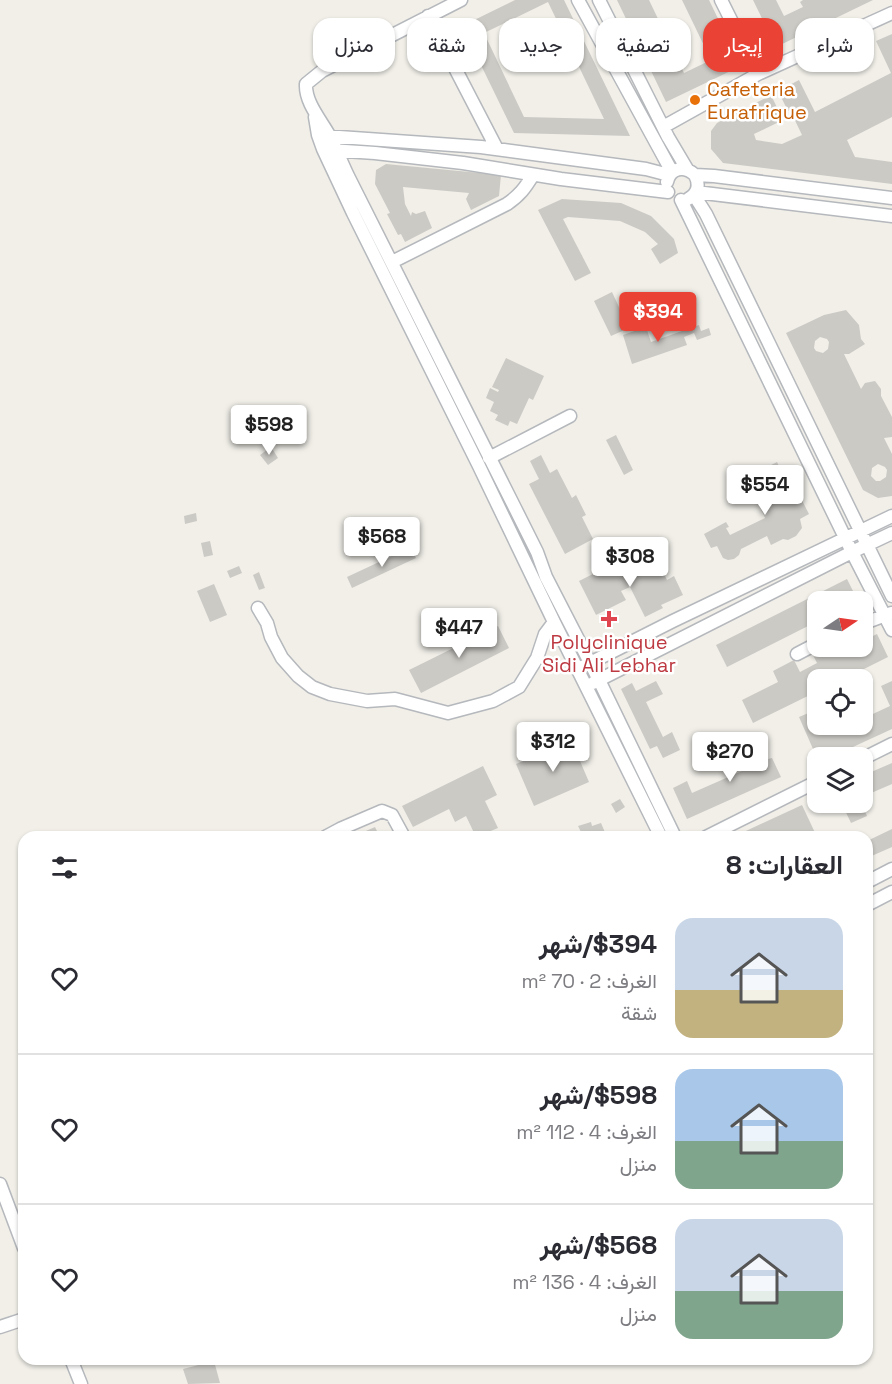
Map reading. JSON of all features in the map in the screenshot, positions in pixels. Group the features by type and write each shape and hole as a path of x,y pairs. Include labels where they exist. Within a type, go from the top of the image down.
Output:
{"street":[{"path":"461,0 322,71 306,84 306,91 353,213 658,831"},
{"path":"578,0 670,173 666,186 668,192 681,200 690,198 695,193 698,183 663,127 599,0"},
{"path":"722,0 758,74"},
{"path":"663,127 758,74 892,13"},
{"path":"428,16 496,149"},
{"path":"324,135 496,149 670,173 682,168 714,176 892,198"},
{"path":"329,150 463,163 533,175 668,192"},
{"path":"329,150 392,262 537,552 546,577 672,831"},
{"path":"392,262 507,204 525,189 533,175"},
{"path":"695,193 892,216"},
{"path":"695,193 892,596"},
{"path":"681,200 845,538 888,614 892,630"},
{"path":"489,458 570,416"},
{"path":"578,669 892,516"},
{"path":"586,687 892,533"},
{"path":"258,608 282,658 298,676 312,687 330,694 367,701 395,699 448,713 493,701 519,687 537,658 545,634 554,622"},
{"path":"873,620 888,614"},
{"path":"797,654 807,649"},
{"path":"873,754 892,744"},
{"path":"718,831 807,787"},
{"path":"338,831 382,811 392,815 401,831"},
{"path":"873,879 892,869"},
{"path":"873,902 892,892"},
{"path":"0,1184 18,1232"},
{"path":"0,1327 18,1321"},
{"path":"73,1365 81,1384"}],"building":[{"path":"515,0 564,0 573,18 556,18 548,2 515,18 499,18 499,26 487,32 487,18 478,18"},
{"path":"617,0 649,0 658,18 626,18"},
{"path":"682,0 709,0 718,18 703,18 703,43"},
{"path":"753,0 776,0 784,16 803,7 800,2 803,0 873,0 836,18 795,18 795,38 783,44 783,18 762,18"},
{"path":"892,34 892,117 847,140 855,157 892,162 892,184 723,163 711,149 711,131 717,123 771,95 783,120 754,134 756,140 782,144 802,135 778,91 799,80 815,112 891,73 876,41"},
{"path":"487,39 499,64 499,72 503,72 524,117 604,119 582,72 584,72 584,41 596,66 596,72 599,72 630,136 514,133 484,72 487,72"},
{"path":"703,64 703,72 728,72 666,102 652,72 691,72 691,70"},
{"path":"386,164 501,175 499,196 471,210 466,199 469,193 403,187 405,204 411,216 412,212 416,214 425,211 432,228 405,242 401,234 398,235 387,214 390,213 375,184 376,170"},
{"path":"562,199 621,203 651,216 674,239 678,253 660,264 651,249 658,244 645,232 620,221 568,217 563,219 591,273 575,281 538,210"},
{"path":"612,292 624,318 626,317 631,327 611,336 594,301"},
{"path":"846,310 859,325 861,339 865,344 849,354 844,354 861,389 865,383 875,381 881,389 881,396 892,417 892,437 884,438 892,454 892,496 878,498 863,490 786,333 824,315","holes":["820,337 829,342 828,349 823,353 814,348 815,341","878,464 887,470 886,477 880,481 876,481 871,476 872,468"]},
{"path":"699,325 701,331 709,328 711,335 697,340 694,333 684,337 687,345 632,364 623,335 646,327 651,342"},
{"path":"506,358 544,376 533,400 529,398 517,424 510,421 508,426 495,420 498,415 490,411 494,402 486,398 490,388 498,392 499,390 492,387"},
{"path":"616,435 633,470 624,475 606,440"},
{"path":"271,447 278,458 268,465 260,455"},
{"path":"541,455 550,473 557,469 572,498 576,495 586,515 582,517 593,539 565,554 529,484 539,479 530,461"},
{"path":"777,462 789,488 794,485 809,514 800,519 802,528 796,536 788,540 783,539 771,545 767,536 741,549 739,555 734,559 723,558 717,546 711,548 704,534 726,522 730,535 765,518 759,505 771,500 762,481 750,487 746,478"},
{"path":"196,513 197,521 185,524 184,516"},
{"path":"210,541 213,555 204,557 201,543"},
{"path":"411,547 416,558 352,588 347,577"},
{"path":"617,562 625,578 658,562 667,580 674,576 683,595 661,605 663,608 645,617 630,587 621,591 626,600 596,615 579,581"},
{"path":"239,566 242,573 230,578 227,571"},
{"path":"259,572 265,588 259,590 253,575"},
{"path":"847,579 853,591 823,591"},
{"path":"214,584 227,615 210,622 197,591"},
{"path":"807,599 807,627 727,667 716,645"},
{"path":"498,626 509,648 421,693 409,670"},
{"path":"877,634 888,657 864,669 807,669 807,696 753,723 742,700 778,682 773,671 794,660 800,672 817,663 814,657 873,657 873,636"},
{"path":"656,681 663,694 646,702 663,737 672,732 680,750 663,758 657,746 650,749 621,689 632,683 636,691"},
{"path":"892,681 892,729 853,747 812,747 799,717 807,714 807,735 873,735 873,714 890,706 881,686"},
{"path":"759,739 768,759 772,758 781,777 687,819 673,788 687,781 692,793 751,767 741,747"},
{"path":"571,740 589,782 534,806 516,764"},
{"path":"892,763 892,784 873,792 873,771"},
{"path":"483,766 497,795 485,801 498,828 491,831 473,831 466,816 455,822 449,809 413,827 402,806"},
{"path":"620,799 625,807 616,813 611,804"},
{"path":"802,805 814,831 746,831"},
{"path":"846,813 866,813 867,816 851,823"},
{"path":"591,822 592,826 601,823 604,831 580,831 578,826"},
{"path":"892,829 892,847 873,855 873,838"},
{"path":"198,1365 215,1365 220,1383 188,1384 183,1369"}],"place":[{"name":"Cafeteria Eurafrique","path":"695,100"},
{"name":"Polyclinique Sidi Ali Lebhar","path":"609,619"}]}
